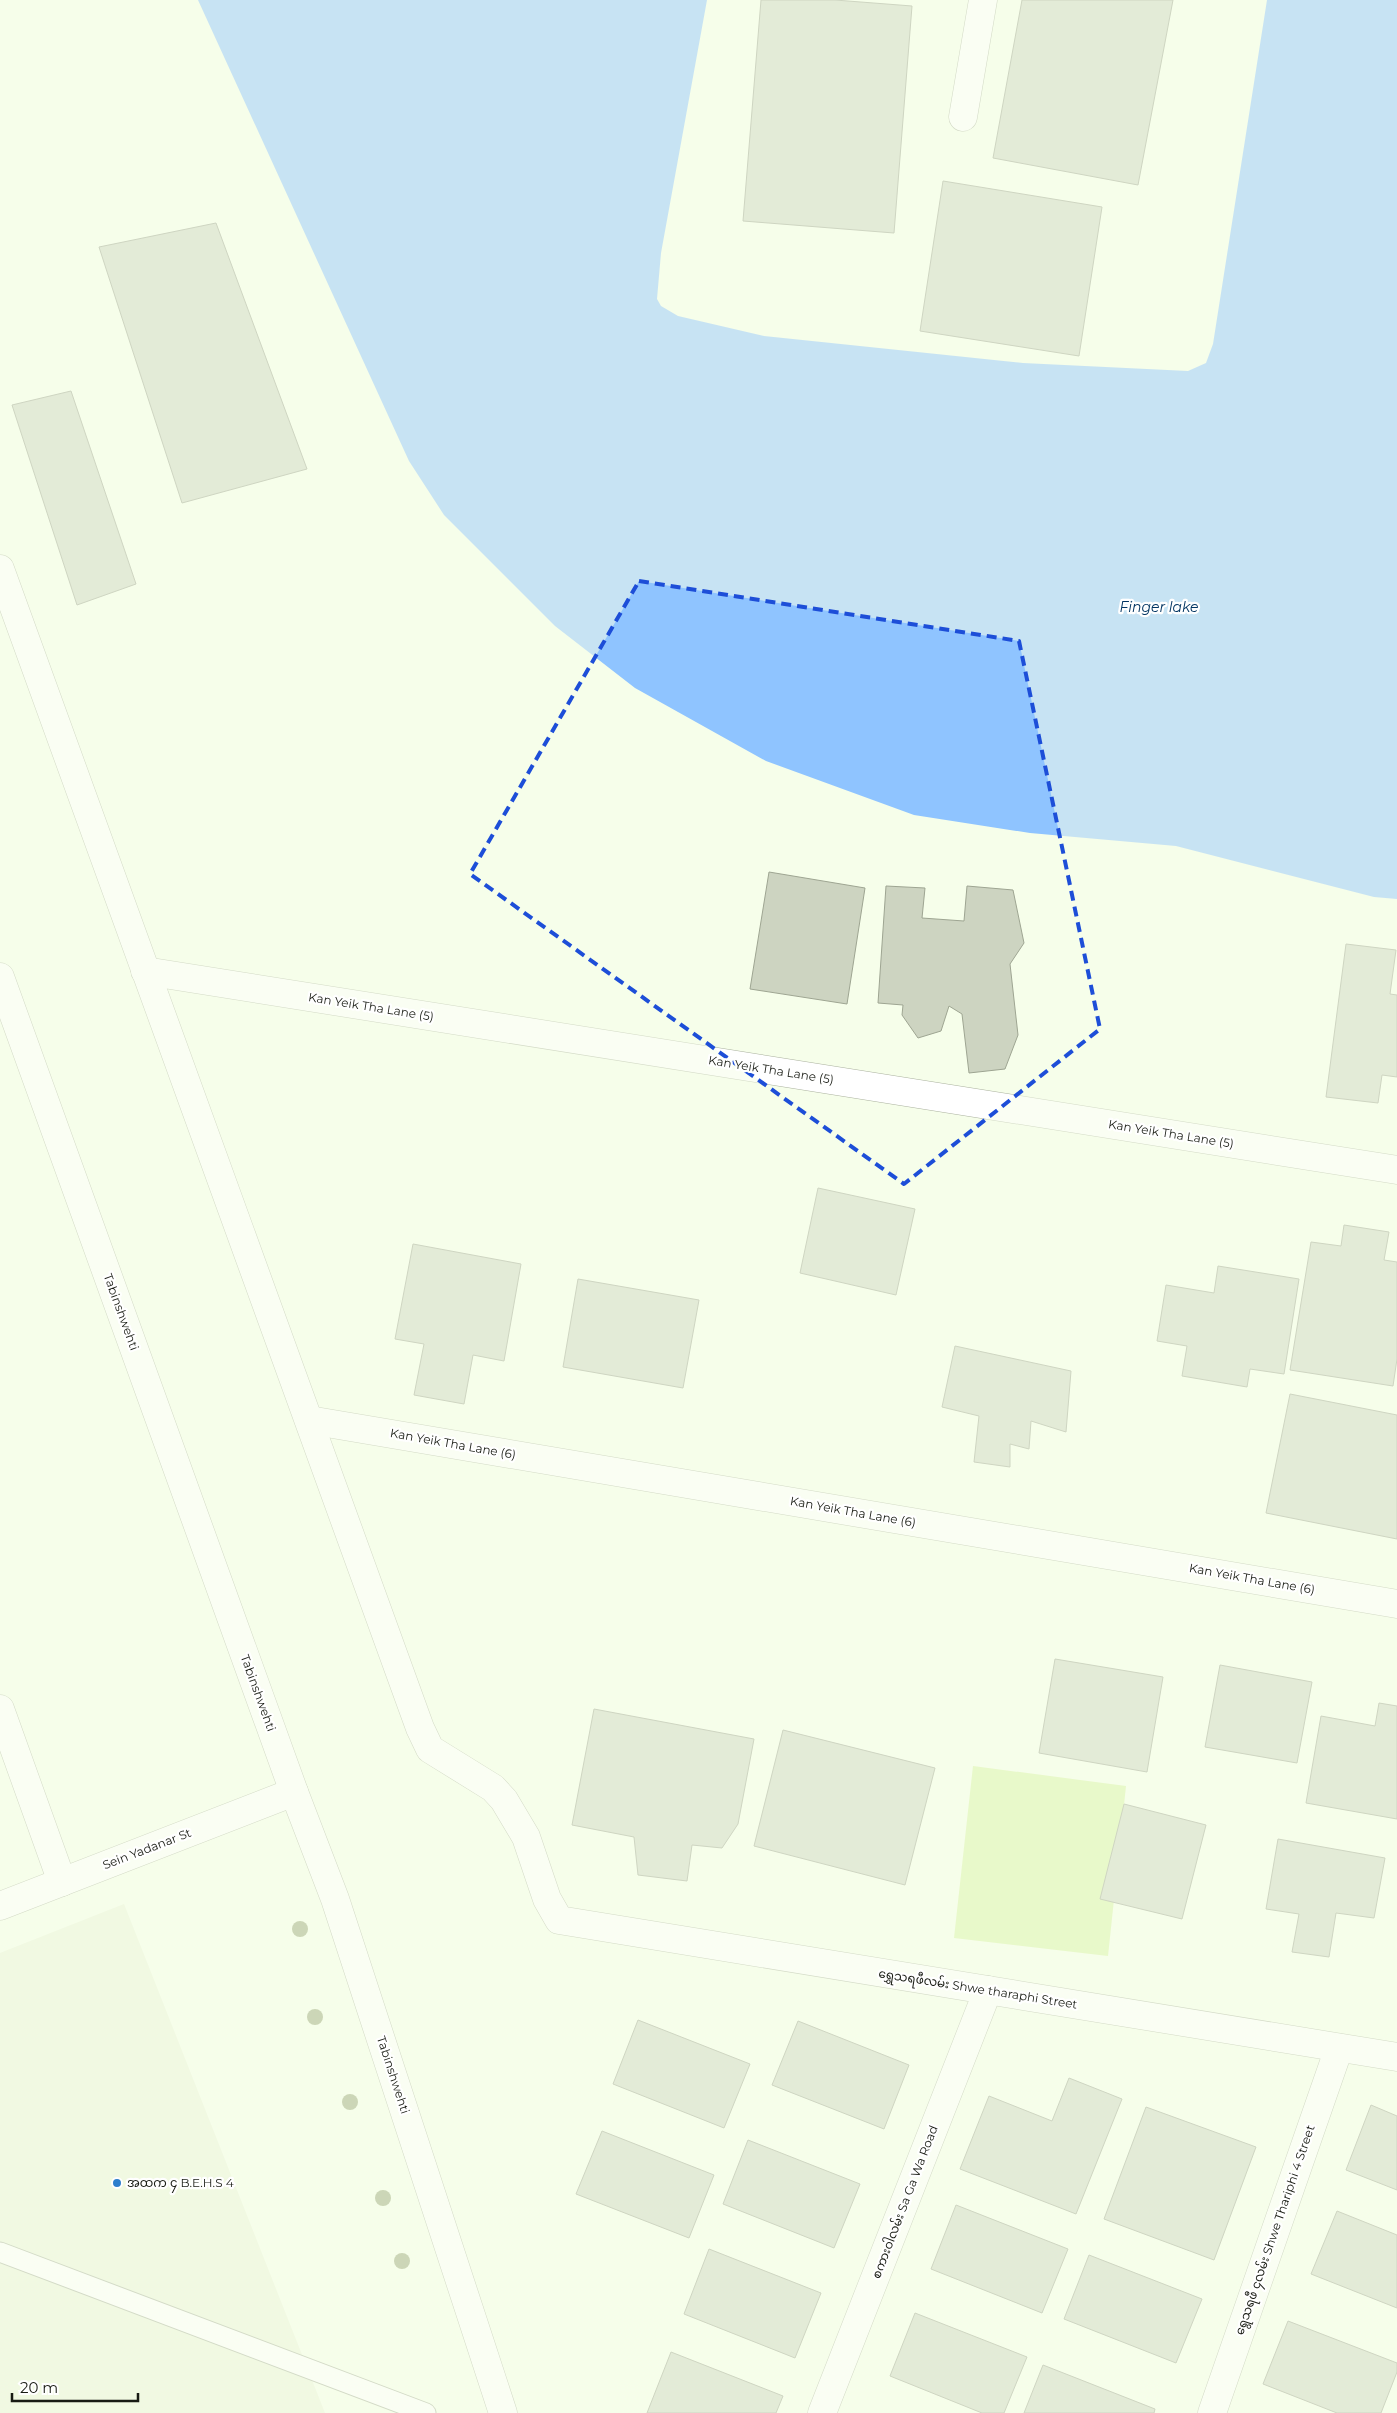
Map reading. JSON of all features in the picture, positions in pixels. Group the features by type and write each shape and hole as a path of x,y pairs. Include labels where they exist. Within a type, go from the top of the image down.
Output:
{"street":[{"path":"963,117 983,0"},
{"path":"0,569 144,971 309,1420"},
{"name":"Kan Yeik Tha Lane (5)","path":"144,971 1397,1170"},
{"name":"Tabinshwehti","path":"0,977 294,1792 335,1899 504,2413"},
{"name":"Kan Yeik Tha Lane (6)","path":"309,1420 1397,1604"},
{"name":"ရွှေသရဖီလမ်း Shwe tharaphi Street","path":"309,1420 420,1728 430,1749 493,1788 504,1800 526,1837 547,1900 559,1920 1397,2057"},
{"path":"0,1709 62,1882"},
{"name":"Sein Yadanar St","path":"0,1906 294,1792"},
{"name":"စကားဝါလမ်း Sa Ga Wa Road","path":"822,2413 988,1990"},
{"name":"ရွေသရဖီ ၄လမ်း Shwe Thariphi 4 Street","path":"1212,2413 1339,2048"}],"lane":[{"path":"0,2252 426,2413"}],"highlighted area":[{"path":"639,581 1019,641 1100,1029 904,1184 470,874"}],"shaded area":[{"name":"အထက ၄ B.E.H.S 4","path":"124,1904 325,2413 0,2413 0,1953"}],"green space":[{"path":"973,1766 1126,1786 1108,1956 954,1938"}],"water":[{"name":"Finger lake","path":"198,0 707,0 661,253 657,299 661,306 678,316 764,336 1023,363 1188,371 1206,363 1213,344 1267,0 1397,0 1397,899 1374,897 1176,846 1030,833 914,815 766,761 635,688 555,626 444,515 409,461"}],"building":[{"path":"761,0 835,0 912,6 894,233 743,221"},
{"path":"1022,0 1173,0 1138,185 993,158"},
{"path":"943,181 1102,207 1079,356 920,331"},
{"path":"216,223 307,469 182,503 99,247"},
{"path":"71,391 136,584 77,605 12,405"},
{"path":"769,872 865,888 847,1004 750,989"},
{"path":"886,886 925,888 922,918 964,921 967,886 1013,890 1024,943 1010,964 1018,1035 1005,1069 969,1073 962,1014 949,1006 941,1031 918,1038 902,1015 903,1005 878,1003"},
{"path":"1346,944 1396,950 1390,994 1397,995 1397,1077 1382,1075 1378,1103 1326,1097"},
{"path":"818,1188 915,1209 896,1295 800,1273"},
{"path":"1344,1225 1389,1232 1384,1260 1397,1262 1397,1359 1393,1386 1290,1370 1311,1242 1341,1246"},
{"path":"413,1244 521,1264 504,1361 473,1355 464,1404 414,1395 424,1344 395,1339"},
{"path":"1218,1266 1299,1279 1284,1374 1250,1369 1247,1387 1182,1376 1187,1346 1157,1341 1166,1285 1214,1293"},
{"path":"578,1279 699,1300 683,1388 563,1367"},
{"path":"955,1346 1071,1371 1066,1432 1031,1421 1029,1449 1010,1444 1010,1467 974,1462 979,1416 942,1407"},
{"path":"1290,1394 1397,1415 1397,1539 1266,1513"},
{"path":"1055,1659 1163,1677 1147,1772 1039,1753"},
{"path":"1220,1665 1312,1682 1297,1763 1205,1747"},
{"path":"1379,1703 1397,1706 1397,1819 1306,1803 1321,1716 1375,1726"},
{"path":"594,1709 754,1739 738,1824 722,1848 692,1845 687,1881 638,1875 634,1837 572,1825"},
{"path":"783,1730 935,1768 905,1885 754,1846"},
{"path":"1124,1804 1206,1825 1182,1919 1100,1899"},
{"path":"1278,1839 1385,1858 1374,1918 1336,1913 1329,1957 1292,1952 1299,1914 1266,1909"},
{"path":"638,2020 750,2064 724,2128 613,2084"},
{"path":"798,2021 909,2065 884,2129 772,2085"},
{"path":"1069,2078 1122,2099 1076,2214 960,2169 989,2096 1052,2121"},
{"path":"1371,2105 1397,2116 1397,2190 1346,2170"},
{"path":"1146,2107 1256,2147 1214,2260 1104,2219"},
{"path":"602,2131 714,2175 689,2238 576,2194"},
{"path":"748,2140 860,2184 834,2248 723,2204"},
{"path":"956,2205 1068,2249 1042,2313 931,2269"},
{"path":"1337,2211 1397,2235 1397,2308 1311,2274"},
{"path":"709,2249 821,2293 795,2358 684,2314"},
{"path":"1089,2255 1202,2299 1176,2363 1064,2319"},
{"path":"915,2313 1027,2357 1004,2413 982,2413 890,2376"},
{"path":"1288,2321 1397,2363 1397,2372 1381,2413 1337,2413 1263,2384"},
{"path":"671,2352 783,2396 776,2413 647,2413"},
{"path":"1043,2365 1155,2409 1154,2413 1024,2413"}],"place":[{"name":"အထက ၄ B.E.H.S 4","path":"117,2183"}]}
